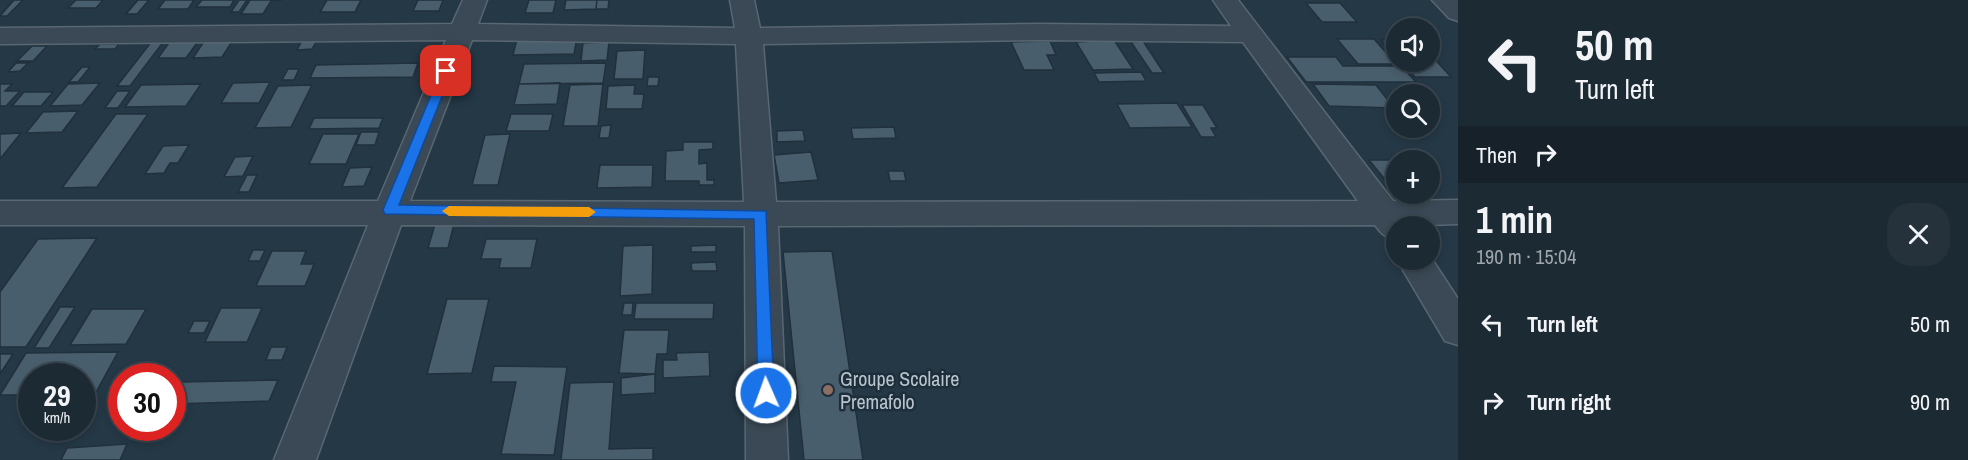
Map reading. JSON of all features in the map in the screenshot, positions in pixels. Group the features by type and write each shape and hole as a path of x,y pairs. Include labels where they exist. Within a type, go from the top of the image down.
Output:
{"street":[{"path":"294,460 390,210 475,0"},
{"path":"742,0 748,36 761,214 767,460"},
{"path":"1225,0 1387,216"},
{"path":"1444,0 1458,13"},
{"path":"0,36 462,32 748,36 1042,32 1251,34"},
{"path":"0,213 390,210 1386,222"},
{"path":"1436,216 1458,213"},
{"path":"1420,270 1458,330"}],"building":[{"path":"14,0 23,0 7,16 0,16"},
{"path":"76,0 103,0 96,8 68,8"},
{"path":"138,0 149,0 137,14 126,14"},
{"path":"165,0 194,0 188,9 158,9"},
{"path":"202,0 234,0 230,7 196,7"},
{"path":"239,0 247,0 239,12 231,12"},
{"path":"250,0 282,0 271,1 263,14 241,14"},
{"path":"327,0 361,0 355,12 320,12"},
{"path":"418,0 443,0 439,11 413,11"},
{"path":"529,0 556,0 553,13 525,13"},
{"path":"566,0 597,0 596,9 564,10"},
{"path":"597,0 609,0 608,9 596,9"},
{"path":"1306,3 1340,3 1357,22 1322,22"},
{"path":"305,35 320,35 312,49 297,50"},
{"path":"577,38 574,54 513,55 517,39"},
{"path":"1337,39 1374,39 1386,53 1386,64 1358,64"},
{"path":"171,40 199,40 186,58 158,58"},
{"path":"205,40 233,40 222,57 193,58"},
{"path":"1114,40 1133,69 1093,70 1076,42"},
{"path":"152,41 164,41 130,86 117,86"},
{"path":"1050,41 1056,55 1047,55 1054,70 1024,70 1011,42"},
{"path":"1143,41 1164,73 1152,73 1131,42"},
{"path":"609,42 607,60 581,61 583,43"},
{"path":"100,44 119,44 115,49 95,49"},
{"path":"32,46 47,46 33,61 17,61"},
{"path":"645,50 643,79 614,79 617,51"},
{"path":"1287,57 1336,57 1343,66 1386,66 1386,72 1407,72 1416,82 1306,82"},
{"path":"16,63 28,63 20,71 8,72"},
{"path":"418,63 413,77 310,78 316,65"},
{"path":"606,63 603,83 519,84 524,64"},
{"path":"1440,65 1451,77 1415,77 1410,72 1440,72"},
{"path":"82,67 90,67 78,82 69,82"},
{"path":"288,69 299,69 294,80 282,80"},
{"path":"1141,72 1146,81 1099,82 1094,73"},
{"path":"648,77 659,77 658,86 647,86"},
{"path":"270,82 259,103 221,103 233,83"},
{"path":"100,83 82,105 50,106 68,84"},
{"path":"560,83 557,104 514,105 519,84"},
{"path":"0,84 12,84 5,91 20,91 6,106 0,106"},
{"path":"201,84 186,106 125,107 141,85"},
{"path":"603,84 598,126 563,126 570,85"},
{"path":"1313,84 1376,85 1386,98 1386,108 1329,106"},
{"path":"312,85 291,127 255,128 278,86"},
{"path":"635,85 634,94 644,94 642,109 606,109 608,86"},
{"path":"117,91 130,91 118,108 105,108"},
{"path":"24,92 53,92 41,106 12,106"},
{"path":"1177,103 1192,127 1130,128 1117,104"},
{"path":"1182,105 1203,105 1217,128 1211,128 1216,137 1201,137"},
{"path":"78,111 62,132 26,133 43,112"},
{"path":"116,114 148,114 97,187 62,188"},
{"path":"511,114 553,114 549,131 506,131"},
{"path":"314,118 383,118 379,128 309,129"},
{"path":"611,125 609,138 599,138 601,126"},
{"path":"894,127 896,138 853,139 851,128"},
{"path":"803,130 805,141 777,142 777,131"},
{"path":"361,132 379,132 375,145 356,145"},
{"path":"21,133 0,159 0,134"},
{"path":"323,134 359,134 346,164 309,164"},
{"path":"510,134 498,185 472,185 485,135"},
{"path":"683,142 713,142 713,149 699,150 699,164 707,163 707,180 714,180 714,185 699,185 699,181 665,181 666,151 683,150"},
{"path":"189,145 178,163 170,163 164,173 145,174 163,146"},
{"path":"811,152 818,180 779,183 774,155"},
{"path":"253,156 243,176 224,177 235,157"},
{"path":"1369,160 1386,160 1386,181"},
{"path":"600,165 653,165 652,187 597,188"},
{"path":"372,167 364,186 342,187 350,168"},
{"path":"888,171 904,171 906,181 890,181"},
{"path":"247,175 257,175 249,192 238,192"},
{"path":"435,224 454,224 448,248 428,248"},
{"path":"97,238 26,347 0,347 0,292 38,239"},
{"path":"486,239 537,239 531,268 499,268 501,259 481,259"},
{"path":"653,245 652,294 620,296 623,246"},
{"path":"716,245 716,252 691,252 691,246"},
{"path":"253,250 265,250 260,261 248,261"},
{"path":"272,251 306,251 301,264 314,264 305,286 256,286"},
{"path":"832,251 863,460 804,460 783,252"},
{"path":"716,262 717,271 692,271 691,263"},
{"path":"447,299 489,299 472,373 427,374"},
{"path":"624,303 633,303 632,315 622,315"},
{"path":"636,303 714,303 713,319 634,319"},
{"path":"60,307 75,307 49,348 34,348"},
{"path":"221,308 262,308 247,342 205,342"},
{"path":"92,309 146,309 126,344 70,345"},
{"path":"194,321 210,321 204,333 188,333"},
{"path":"624,330 669,330 667,354 657,354 655,374 619,373"},
{"path":"271,347 287,347 282,360 266,360"},
{"path":"118,352 112,363 108,363 108,370 96,392 96,363 20,363 26,353"},
{"path":"709,352 710,376 663,378 663,360 677,360 676,353"},
{"path":"0,354 13,354 0,374"},
{"path":"18,366 18,395 0,395"},
{"path":"494,366 567,367 554,455 501,454 516,382 491,382"},
{"path":"655,374 655,393 621,395 621,378"},
{"path":"278,380 269,401 186,404 186,382"},
{"path":"614,382 609,449 653,448 653,460 561,460 570,383"},
{"path":"127,444 120,460 61,460 67,448"}],"slow traffic":[{"path":"449,211 589,212"}],"place":[{"name":"Groupe Scolaire Premafolo","path":"828,390"}],"route":[{"path":"446,71 390,210 761,214 766,393"}]}
